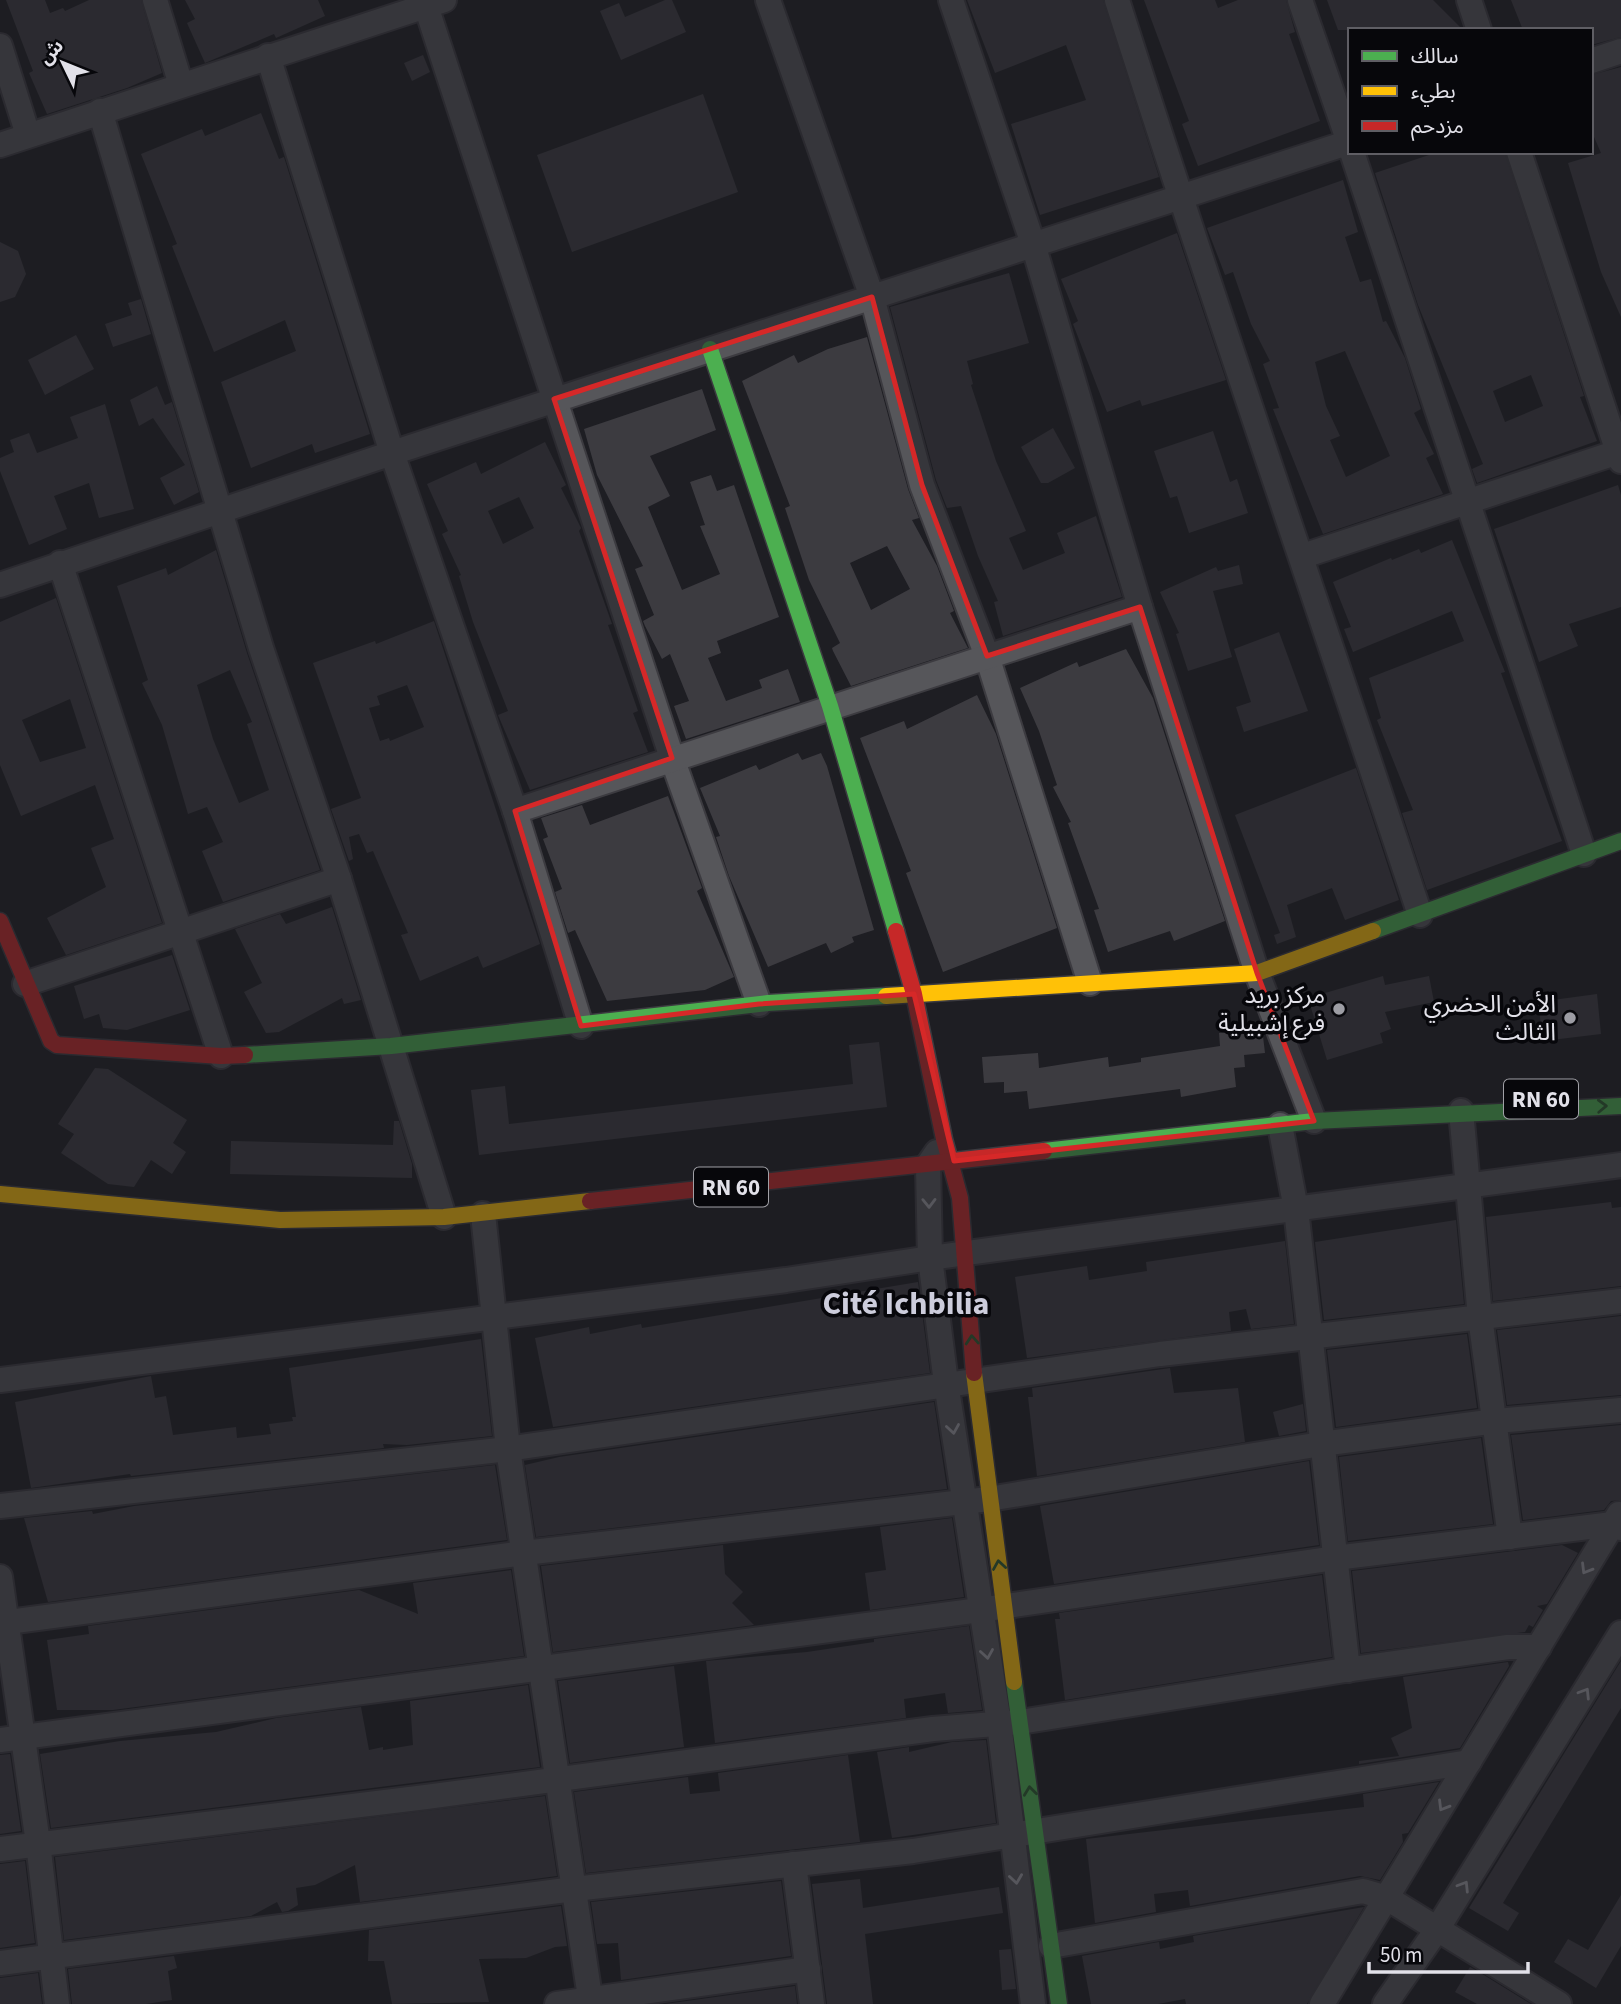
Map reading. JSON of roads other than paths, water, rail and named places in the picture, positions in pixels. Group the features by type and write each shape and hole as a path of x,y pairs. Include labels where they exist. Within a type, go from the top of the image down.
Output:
{"street":[{"path":"155,0 181,85"},
{"path":"768,0 872,297 922,485 987,656 1090,983"},
{"path":"951,0 1033,244 1140,607 1257,973 1314,1121"},
{"path":"1117,0 1180,197 1303,556 1419,915"},
{"path":"1300,0 1348,140"},
{"path":"1469,0 1478,28"},
{"path":"0,145 435,3 554,400 673,758 759,1004"},
{"path":"0,46 28,135"},
{"path":"1593,60 1621,51"},
{"path":"268,57 391,453 515,811 581,1026"},
{"path":"100,111 219,513 261,648 339,879 444,1217"},
{"path":"0,585 391,453 1348,143"},
{"path":"1353,154 1584,854"},
{"path":"1303,556 1620,455 1520,154"},
{"path":"710,349 830,706 914,994 949,1150 966,1254 974,1379 1006,1605 1011,1836 1033,2004"},
{"path":"60,563 221,1056"},
{"path":"515,811 1140,607"},
{"path":"0,921 47,1035 57,1045 221,1056 391,1046 759,1004 1257,973 1621,841"},
{"path":"25,984 339,879"},
{"name":"RN 60","path":"1461,1111 1594,1091"},
{"name":"RN 60","path":"949,1150 1461,1111 1621,1106"},
{"path":"1461,1111 1470,1185 1480,1317 1510,1537"},
{"path":"1280,1125 1296,1209 1308,1337 1348,1670"},
{"path":"949,1150 928,1166 930,1258 946,1383 980,1610 1010,1722 1035,1833 1059,2004"},
{"path":"0,1380 786,1280 930,1258 1621,1165"},
{"name":"RN 60","path":"0,1194 280,1220 444,1217 928,1166"},
{"path":"483,1214 508,1449 591,2002"},
{"path":"0,1506 508,1449 660,1429 974,1379 1621,1301"},
{"path":"3,1622 524,1553 989,1499 1321,1444 1496,1421 1621,1410"},
{"path":"12,1739 980,1610 1335,1558 1618,1521"},
{"path":"1322,2004 1618,1521"},
{"path":"0,1577 12,1739 38,1843 57,2004"},
{"path":"1385,2004 1436,1931 1621,1633"},
{"path":"0,1849 1010,1722 1508,1647 1539,1647"},
{"path":"0,1964 574,1889 912,1851 1469,1762"},
{"path":"794,1864 812,2004"},
{"path":"1051,1946 1363,1891 1387,1898 1436,1931 1559,2004"},
{"path":"557,2004 591,2002 808,1969"}],"place":[{"name":"مركز بريد فرع إشبيلية","path":"1339,1009"},
{"name":"الأمن الحضري الثالث","path":"1570,1018"}],"district":[{"name":"Cité Ichbilia","path":"906,1303"}]}
